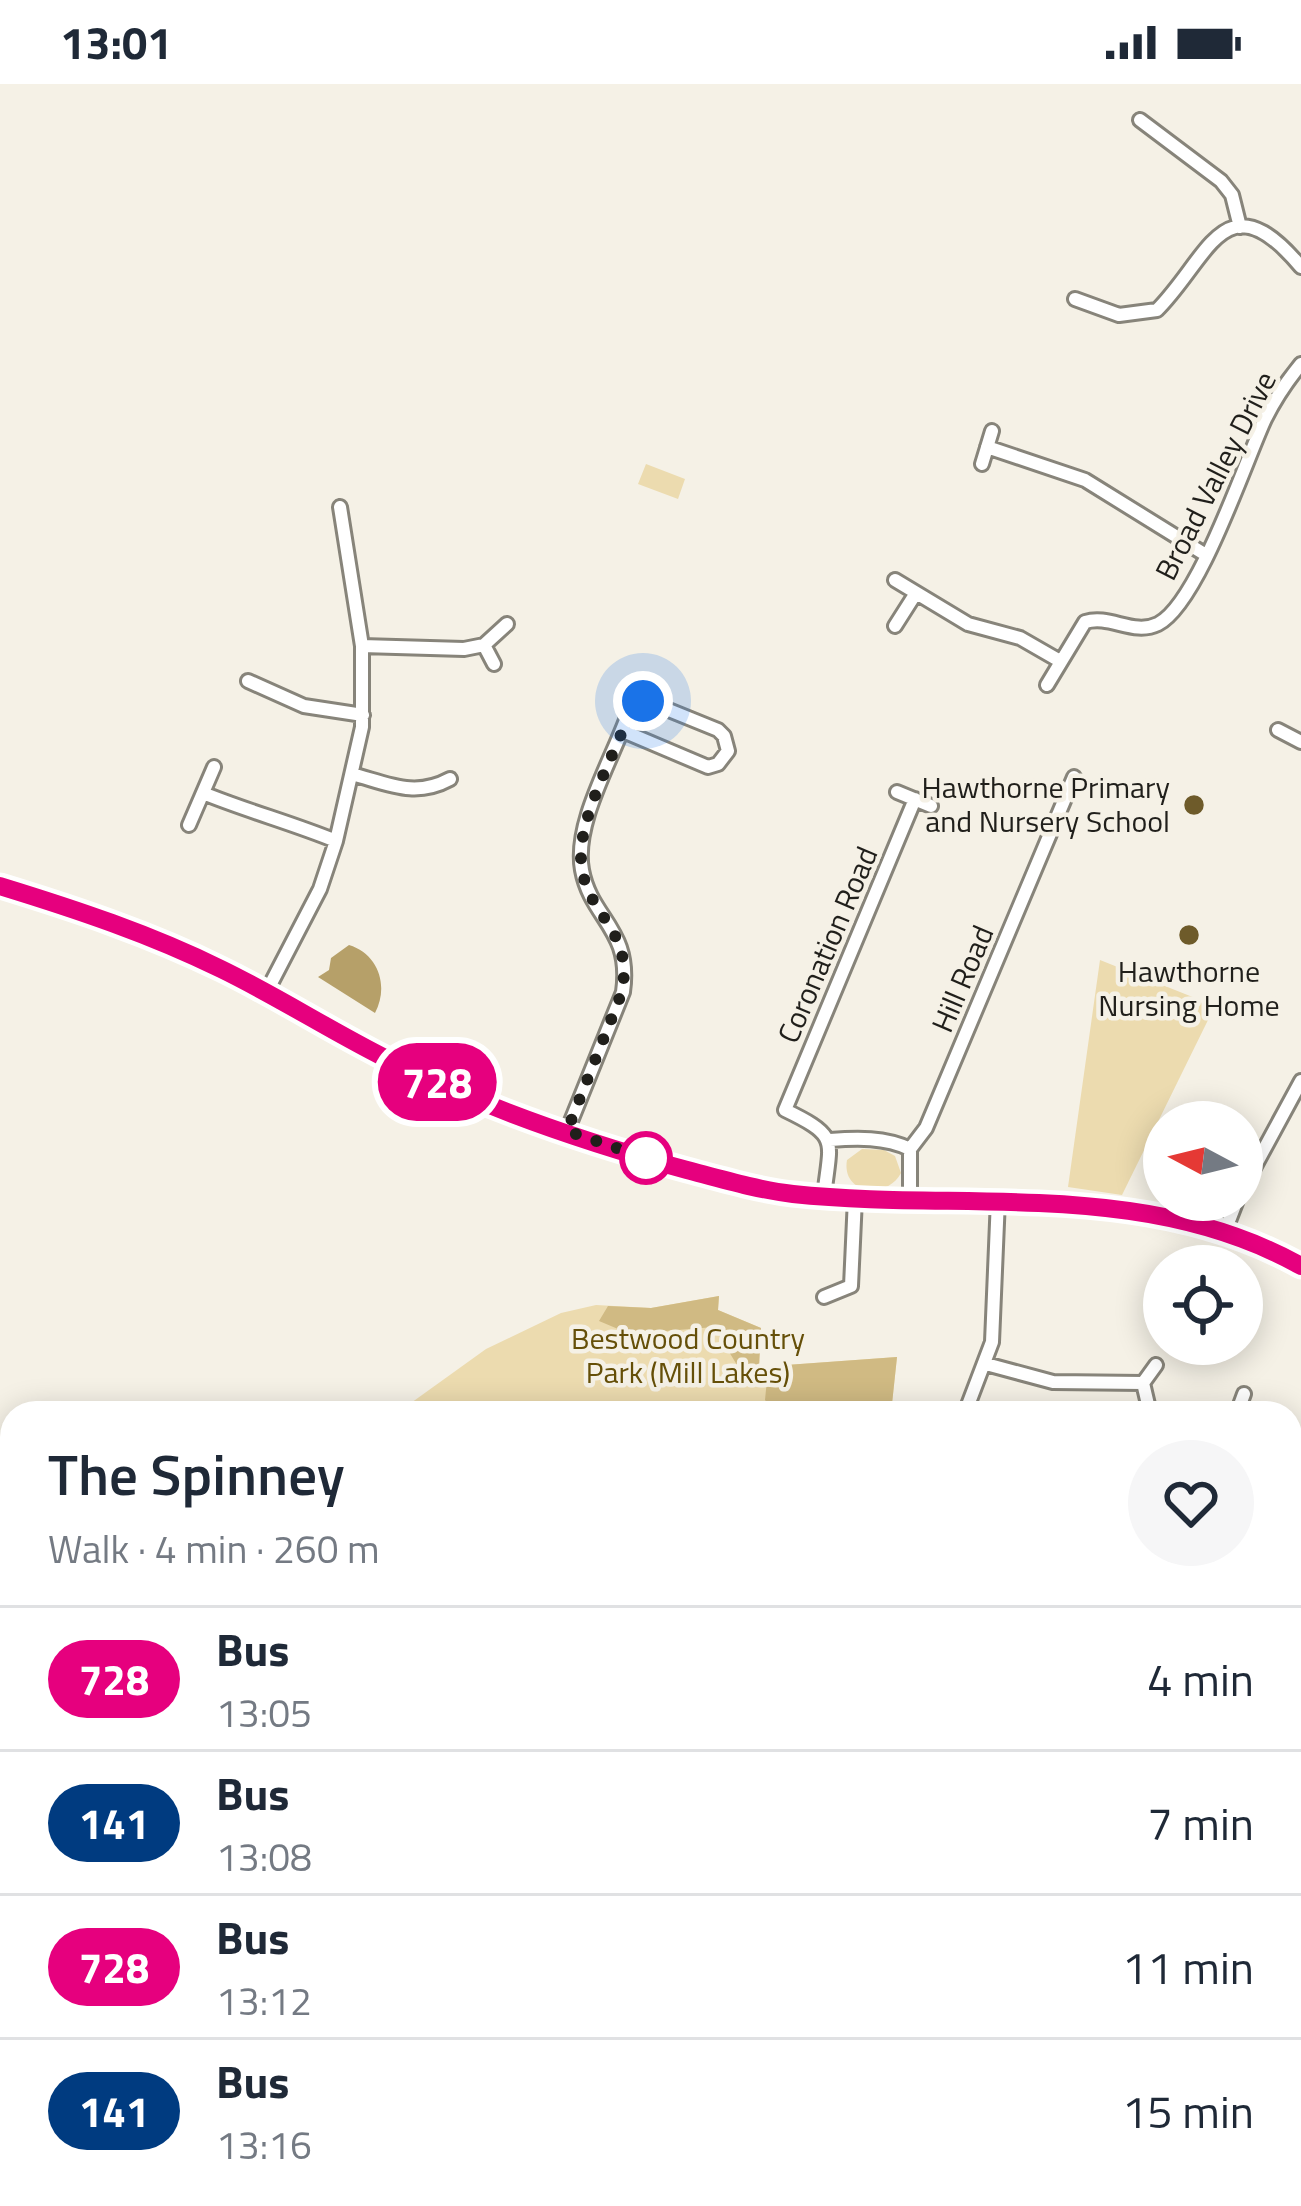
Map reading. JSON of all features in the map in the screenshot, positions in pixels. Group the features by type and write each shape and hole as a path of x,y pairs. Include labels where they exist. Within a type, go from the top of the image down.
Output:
{"main road":[{"path":"0,886 170,945 396,1064 567,1131 687,1170 824,1197 998,1199 1144,1213 1226,1231 1301,1265"}],"street":[{"path":"1140,120 1221,181 1232,195 1240,227"},
{"path":"1075,299 1131,316 1157,310 1214,238 1240,227 1271,235 1301,267"},
{"path":"1086,322 1091,305"},
{"name":"Broad Valley Drive","path":"1047,685 1085,622 1105,620 1134,628 1163,622 1175,609 1206,556 1265,419 1301,364"},
{"path":"982,464 992,431"},
{"path":"987,447 1085,480 1206,556"},
{"path":"266,993 320,889 336,841 363,716 362,646 340,507"},
{"path":"895,580 968,624 1020,638 1060,662"},
{"path":"895,626 916,593"},
{"path":"362,646 412,650 484,645 507,624"},
{"path":"484,645 494,664"},
{"path":"271,692 282,676"},
{"path":"248,681 304,706 363,716"},
{"path":"567,1131 625,975 622,947 585,881 581,852 584,825 631,709 636,703 649,702 718,730 728,751 718,764 708,766 623,731"},
{"path":"1278,730 1301,742"},
{"path":"189,825 214,767"},
{"path":"352,774 424,790 450,779"},
{"name":"Hill Road","path":"910,1200 910,1149 926,1128 1074,777"},
{"path":"424,790 428,808"},
{"path":"897,791 931,806"},
{"path":"203,793 336,841"},
{"name":"Coronation Road","path":"830,1140 822,1129 782,1116 915,799"},
{"path":"1263,1151 1301,1081"},
{"path":"824,1197 830,1140 896,1142 910,1149"},
{"path":"824,1297 850,1286 855,1198"},
{"path":"970,1401 992,1342 998,1199"},
{"path":"1226,1231 1230,1221"},
{"path":"986,1364 1053,1382 1143,1383"},
{"path":"1147,1401 1143,1383 1156,1365"},
{"path":"1242,1401 1244,1394"}],"green space":[{"path":"646,464 685,479 678,499 638,484"},
{"path":"1100,960 1200,1000 1209,1018 1168,1101 1143,1101 1143,1152 1122,1195 1068,1187"},
{"path":"862,1149 895,1156 901,1173 894,1182 876,1190 851,1180 847,1160"},
{"name":"Bestwood Country Park (Mill Lakes)","path":"719,1296 718,1310 761,1328 759,1367 897,1357 892,1401 414,1401 486,1349 561,1313 596,1305 651,1308"}],"shaded area":[{"path":"349,945 368,956 378,973 381,993 375,1013 318,977 329,970 331,958"},
{"path":"719,1296 718,1310 761,1328 759,1367 897,1357 892,1401 766,1401 767,1379 740,1370 714,1327 630,1334 599,1321 608,1306 651,1308"}],"bus line":[{"name":"728","path":"0,886 170,945 434,1081 687,1170 824,1197 998,1199 1144,1213 1226,1231 1301,1266"}],"place":[{"name":"Hawthorne Primary and Nursery School","path":"1194,805"},
{"name":"Hawthorne Nursing Home","path":"1189,935"}],"route":[{"path":"643,701 631,709 581,838 585,881 622,947 625,975 567,1131 646,1158"}]}
